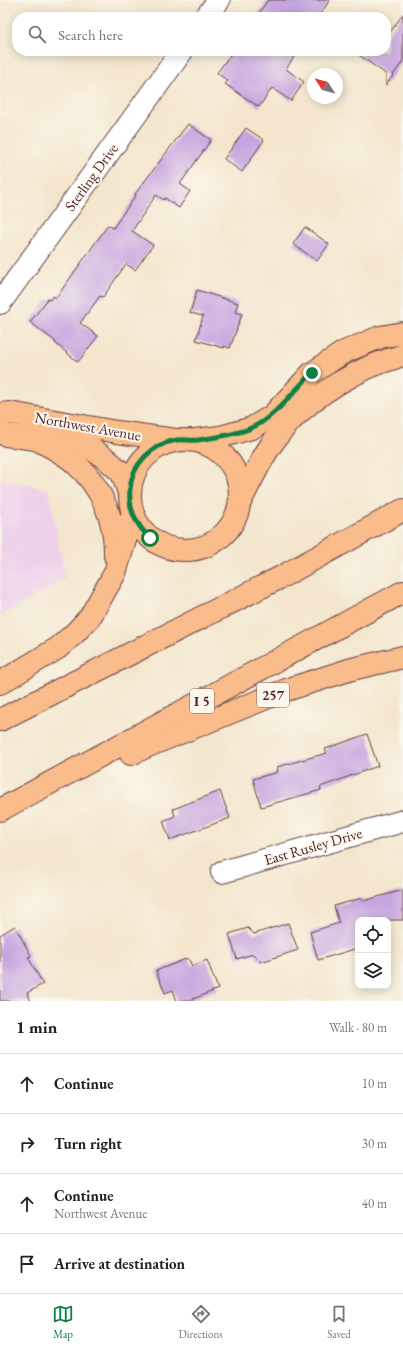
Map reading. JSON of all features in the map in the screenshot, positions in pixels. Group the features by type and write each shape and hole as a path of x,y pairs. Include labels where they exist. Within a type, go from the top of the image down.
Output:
{"main road":[{"name":"Northwest Avenue","path":"0,414 10,413 118,432 185,440 220,437 252,428 272,416 312,373 344,352 380,337 403,333"},
{"path":"240,502 270,446 285,426 309,402 339,383 372,366 403,355"},
{"name":"Northwest Avenue","path":"0,433 87,446 105,458 122,473 131,505"},
{"path":"36,439 62,453 74,462 89,477 99,492 108,510 113,526 116,544 115,573"},
{"path":"0,683 58,648 90,617 115,573 131,505 133,476 143,459 156,448 185,440 203,442 212,446 226,457 232,465 239,483 240,502 238,511 229,529 222,536 206,546 186,551 167,548 150,538 143,531 131,505"},
{"path":"0,720 283,576 403,510"},
{"name":"I 5","path":"0,810 403,592"},
{"name":"257","path":"0,816 148,746 286,690 352,668 403,657"}],"street":[{"path":"210,12 219,0"},
{"name":"Sterling Drive","path":"0,303 178,56"},
{"name":"East Rusley Drive","path":"222,872 403,821"}],"shaded area":[{"path":"0,479 49,489 65,579 0,617"}],"building":[{"path":"268,0 330,0 322,12 260,12"},
{"path":"403,14 403,61 386,85 386,74 360,56 391,56 391,31"},
{"path":"229,56 295,56 286,69 304,82 291,101 272,88 259,107 225,84 228,81 217,73"},
{"path":"188,124 211,140 180,184 190,191 179,208 165,198 164,200 156,195 132,231 153,245 135,270 126,264 103,297 100,296 80,323 98,336 78,362 55,343 56,342 30,322 48,299 50,300 53,296 56,298 108,225 113,228 136,195 135,194"},
{"path":"246,128 264,140 242,172 224,159"},
{"path":"305,227 329,244 317,261 293,244"},
{"path":"197,290 238,303 235,312 242,314 230,348 224,346 224,348 196,340 203,316 190,313"},
{"path":"367,734 378,766 320,787 321,790 261,807 253,779 278,772 277,767 327,753 325,749"},
{"path":"220,791 230,818 170,840 163,821 175,816 173,809"},
{"path":"403,890 403,920 391,920 391,917 355,917 355,949 318,960 310,932 339,923 334,906 362,898 363,901"},
{"path":"288,923 298,950 261,962 253,954 237,959 229,934 248,928 254,934"},
{"path":"15,926 31,956 28,957 43,984 27,993 31,1001 0,1001 0,935"},
{"path":"188,958 192,966 207,960 218,989 188,1001 177,1001 173,990 165,993 156,971"}],"route":[{"path":"150,538 137,523 130,505 130,486 137,467 143,459 156,448 166,443 177,440 220,437 252,428 272,416 312,373"}]}
